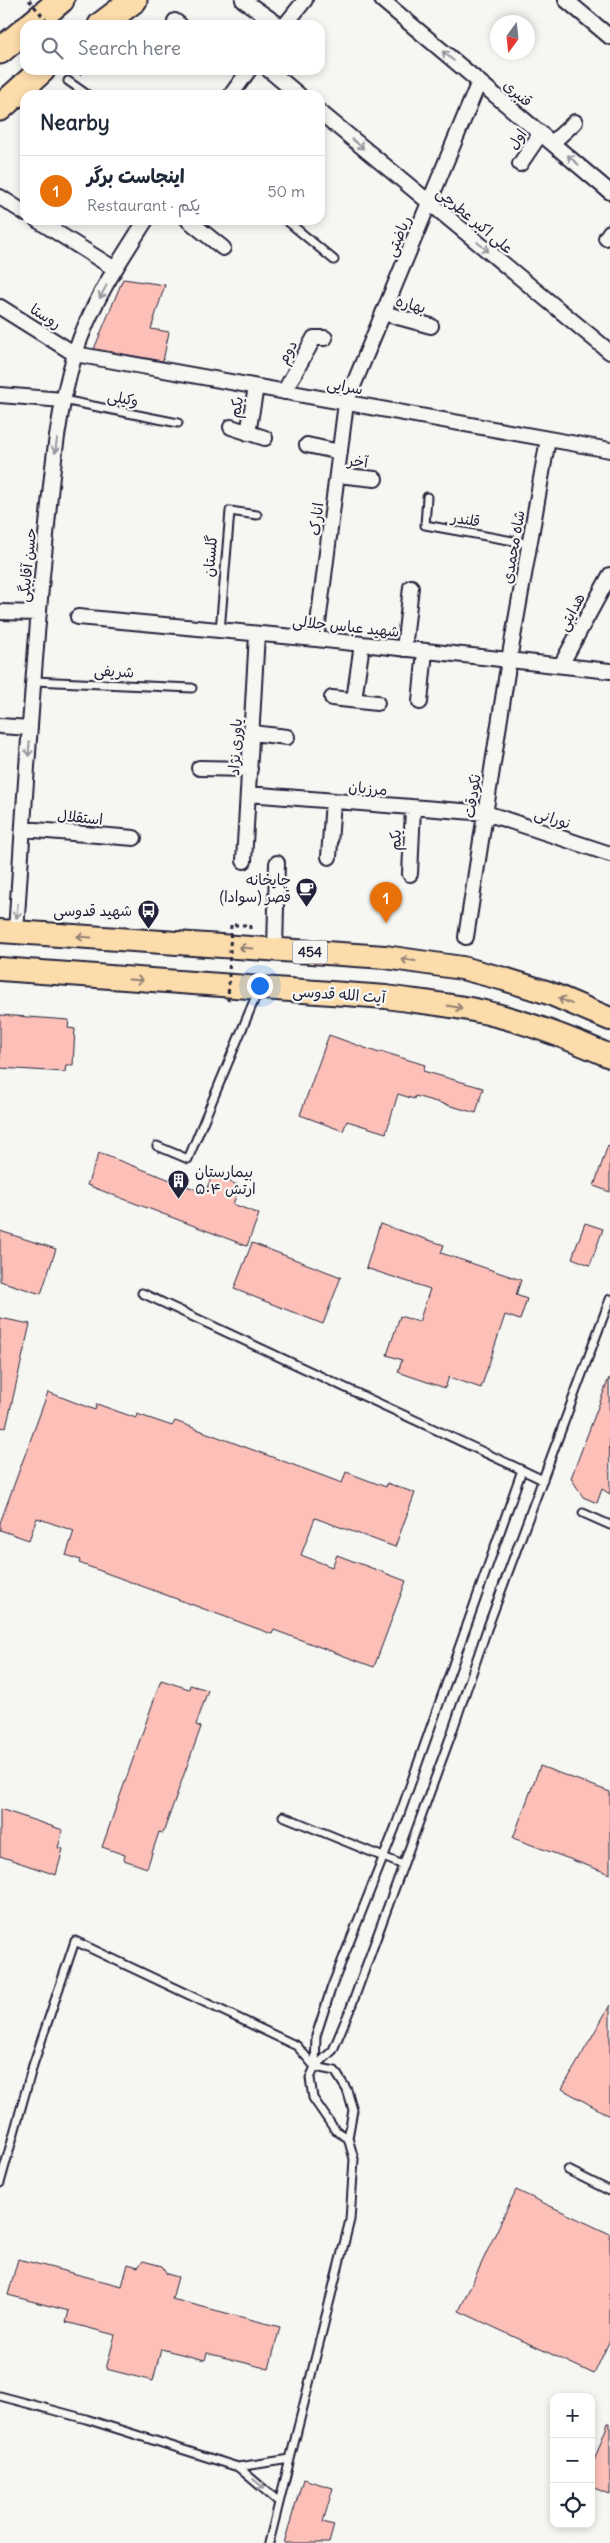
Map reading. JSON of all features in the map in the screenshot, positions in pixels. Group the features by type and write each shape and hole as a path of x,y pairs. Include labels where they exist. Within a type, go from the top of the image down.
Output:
{"highway":[{"path":"37,20 61,0"},
{"path":"108,20 134,0"},
{"path":"0,52 20,34"},
{"path":"0,108 36,75"}],"main road":[{"name":"454","path":"8,932 385,957 462,968 504,978 549,994 610,1020"},
{"name":"آیت الله قدوسی","path":"0,969 386,998 487,1013 541,1028 610,1056"}],"street":[{"path":"244,0 272,20"},
{"path":"289,20 305,0"},
{"name":"قنبری","path":"382,0 610,192"},
{"path":"566,0 610,37"},
{"path":"235,90 244,75"},
{"path":"274,75 293,90"},
{"name":"ریاضتی","path":"346,403 480,82"},
{"name":"علی اکبر عطرچی","path":"325,116 610,352"},
{"path":"552,143 574,122"},
{"name":"اول","path":"520,164 541,134"},
{"path":"0,197 20,210"},
{"path":"45,225 116,269"},
{"name":"حسن آقابیگی","path":"8,932 23,829 38,613 52,475 63,400 75,354 88,322 116,269 143,225"},
{"path":"194,225 223,248"},
{"name":"روستا","path":"0,307 75,354"},
{"name":"بهاره","path":"383,313 431,326"},
{"name":"دوم","path":"284,392 314,338 325,338"},
{"name":"سرایی","path":"75,354 610,450"},
{"name":"یکم","path":"248,433 256,387"},
{"path":"0,396 63,400"},
{"name":"انارک","path":"316,639 346,403"},
{"path":"231,428 265,438"},
{"name":"شاه محمدی","path":"510,660 548,439"},
{"path":"307,445 340,452"},
{"name":"آخر","path":"337,475 375,479"},
{"name":"هدایتی","path":"561,665 610,575"},
{"path":"404,649 411,586"},
{"path":"0,612 38,613"},
{"name":"شهید عباس جلالی","path":"78,617 316,639 610,671"},
{"name":"یاوری نژاد","path":"244,861 257,634"},
{"path":"354,700 362,644"},
{"path":"420,702 425,651"},
{"name":"نکودقت","path":"466,937 510,660"},
{"path":"332,698 377,703"},
{"path":"0,726 30,728"},
{"path":"252,733 287,737"},
{"path":"199,768 250,769"},
{"name":"مرزبان","path":"248,794 486,813"},
{"path":"330,857 333,801"},
{"name":"یکم","path":"410,874 413,808"},
{"name":"نورانی","path":"486,813 610,854"},
{"name":"استقلال","path":"23,829 134,838"},
{"path":"275,950 277,863"}],"lane":[{"path":"68,82 80,90"},
{"path":"292,225 334,260"},
{"name":"وکیلی","path":"63,400 178,423"},
{"name":"قلندر","path":"427,497 425,525 530,544"},
{"name":"گلستان","path":"220,631 230,511 257,515"},
{"name":"شریفی","path":"34,681 192,688"},
{"path":"158,1146 188,1159 259,988"},
{"path":"142,1293 543,1480"},
{"path":"348,2138 335,2130 313,2098 310,2078 315,2067 333,2050 403,1865 487,1629 610,1299"},
{"path":"315,2067 316,2036 332,1986 383,1857 522,1470"},
{"path":"583,1513 610,1525"},
{"path":"283,1816 403,1865"},
{"path":"0,2183 33,2064 75,1941 297,2046 315,2067 335,2071 347,2090 353,2110 348,2138 354,2159 350,2220 269,2543"},
{"path":"568,2170 610,2192"},
{"path":"0,2396 86,2419 238,2467 279,2502"},
{"path":"238,2467 290,2459"}],"path":[{"path":"29,0 46,20"},
{"path":"228,1001 231,925 250,925"}],"building":[{"path":"123,279 165,285 151,329 169,332 163,361 94,349"},
{"path":"0,1015 69,1020 68,1028 75,1029 73,1065 66,1065 65,1072 0,1068"},
{"path":"329,1035 379,1053 380,1051 425,1065 423,1071 483,1088 476,1113 415,1096 414,1099 398,1094 386,1133 347,1121 343,1131 300,1115"},
{"path":"608,1145 610,1146 610,1192 594,1186"},
{"name":"بیمارستان ۵۰۴ ارتش","path":"99,1153 205,1193 212,1175 240,1186 233,1204 259,1214 247,1246 87,1185"},
{"path":"585,1223 603,1229 590,1265 572,1258"},
{"path":"380,1224 444,1245 441,1253 521,1280 516,1295 527,1299 520,1320 505,1315 481,1388 449,1377 445,1388 398,1372 402,1360 387,1355 400,1316 419,1322 430,1289 366,1268"},
{"path":"0,1231 56,1249 41,1294 0,1281"},
{"path":"252,1243 341,1277 323,1324 234,1289"},
{"path":"0,1318 30,1324 6,1428 0,1427"},
{"path":"609,1378 610,1494 602,1489 597,1503 583,1497 571,1478"},
{"path":"48,1392 95,1410 97,1404 136,1418 137,1414 172,1426 175,1421 342,1483 346,1472 386,1487 387,1483 415,1493 395,1547 315,1518 301,1555 332,1567 337,1555 406,1581 374,1667 274,1630 272,1634 79,1563 80,1560 66,1555 74,1531 37,1518 29,1540 0,1530 0,1523"},
{"path":"161,1680 189,1689 190,1685 208,1690 196,1725 201,1727 163,1833 159,1832 147,1868 124,1860 125,1855 102,1847"},
{"path":"540,1766 610,1792 610,1874 513,1838"},
{"path":"0,1809 63,1830 58,1848 63,1849 56,1875 0,1856"},
{"path":"610,2005 610,2116 562,2089"},
{"path":"516,2190 610,2234 610,2340 594,2374 459,2311"},
{"path":"18,2259 122,2286 128,2264 138,2267 143,2261 162,2266 167,2274 178,2277 172,2299 280,2327 269,2369 207,2353 205,2360 161,2349 153,2381 106,2369 115,2335 66,2322 69,2311 8,2295"},
{"path":"608,2423 610,2423 610,2494 595,2488 595,2458"},
{"path":"303,2479 333,2488 323,2522 334,2525 329,2543 284,2543"}],"place":[{"name":"چایخانه قصر (سوادا)","path":"307,907"},
{"name":"اینجاست برگر","path":"386,923"},
{"name":"شهید قدوسی","path":"148,929"},
{"name":"بیمارستان ۵۰۴ ارتش","path":"179,1199"}]}
